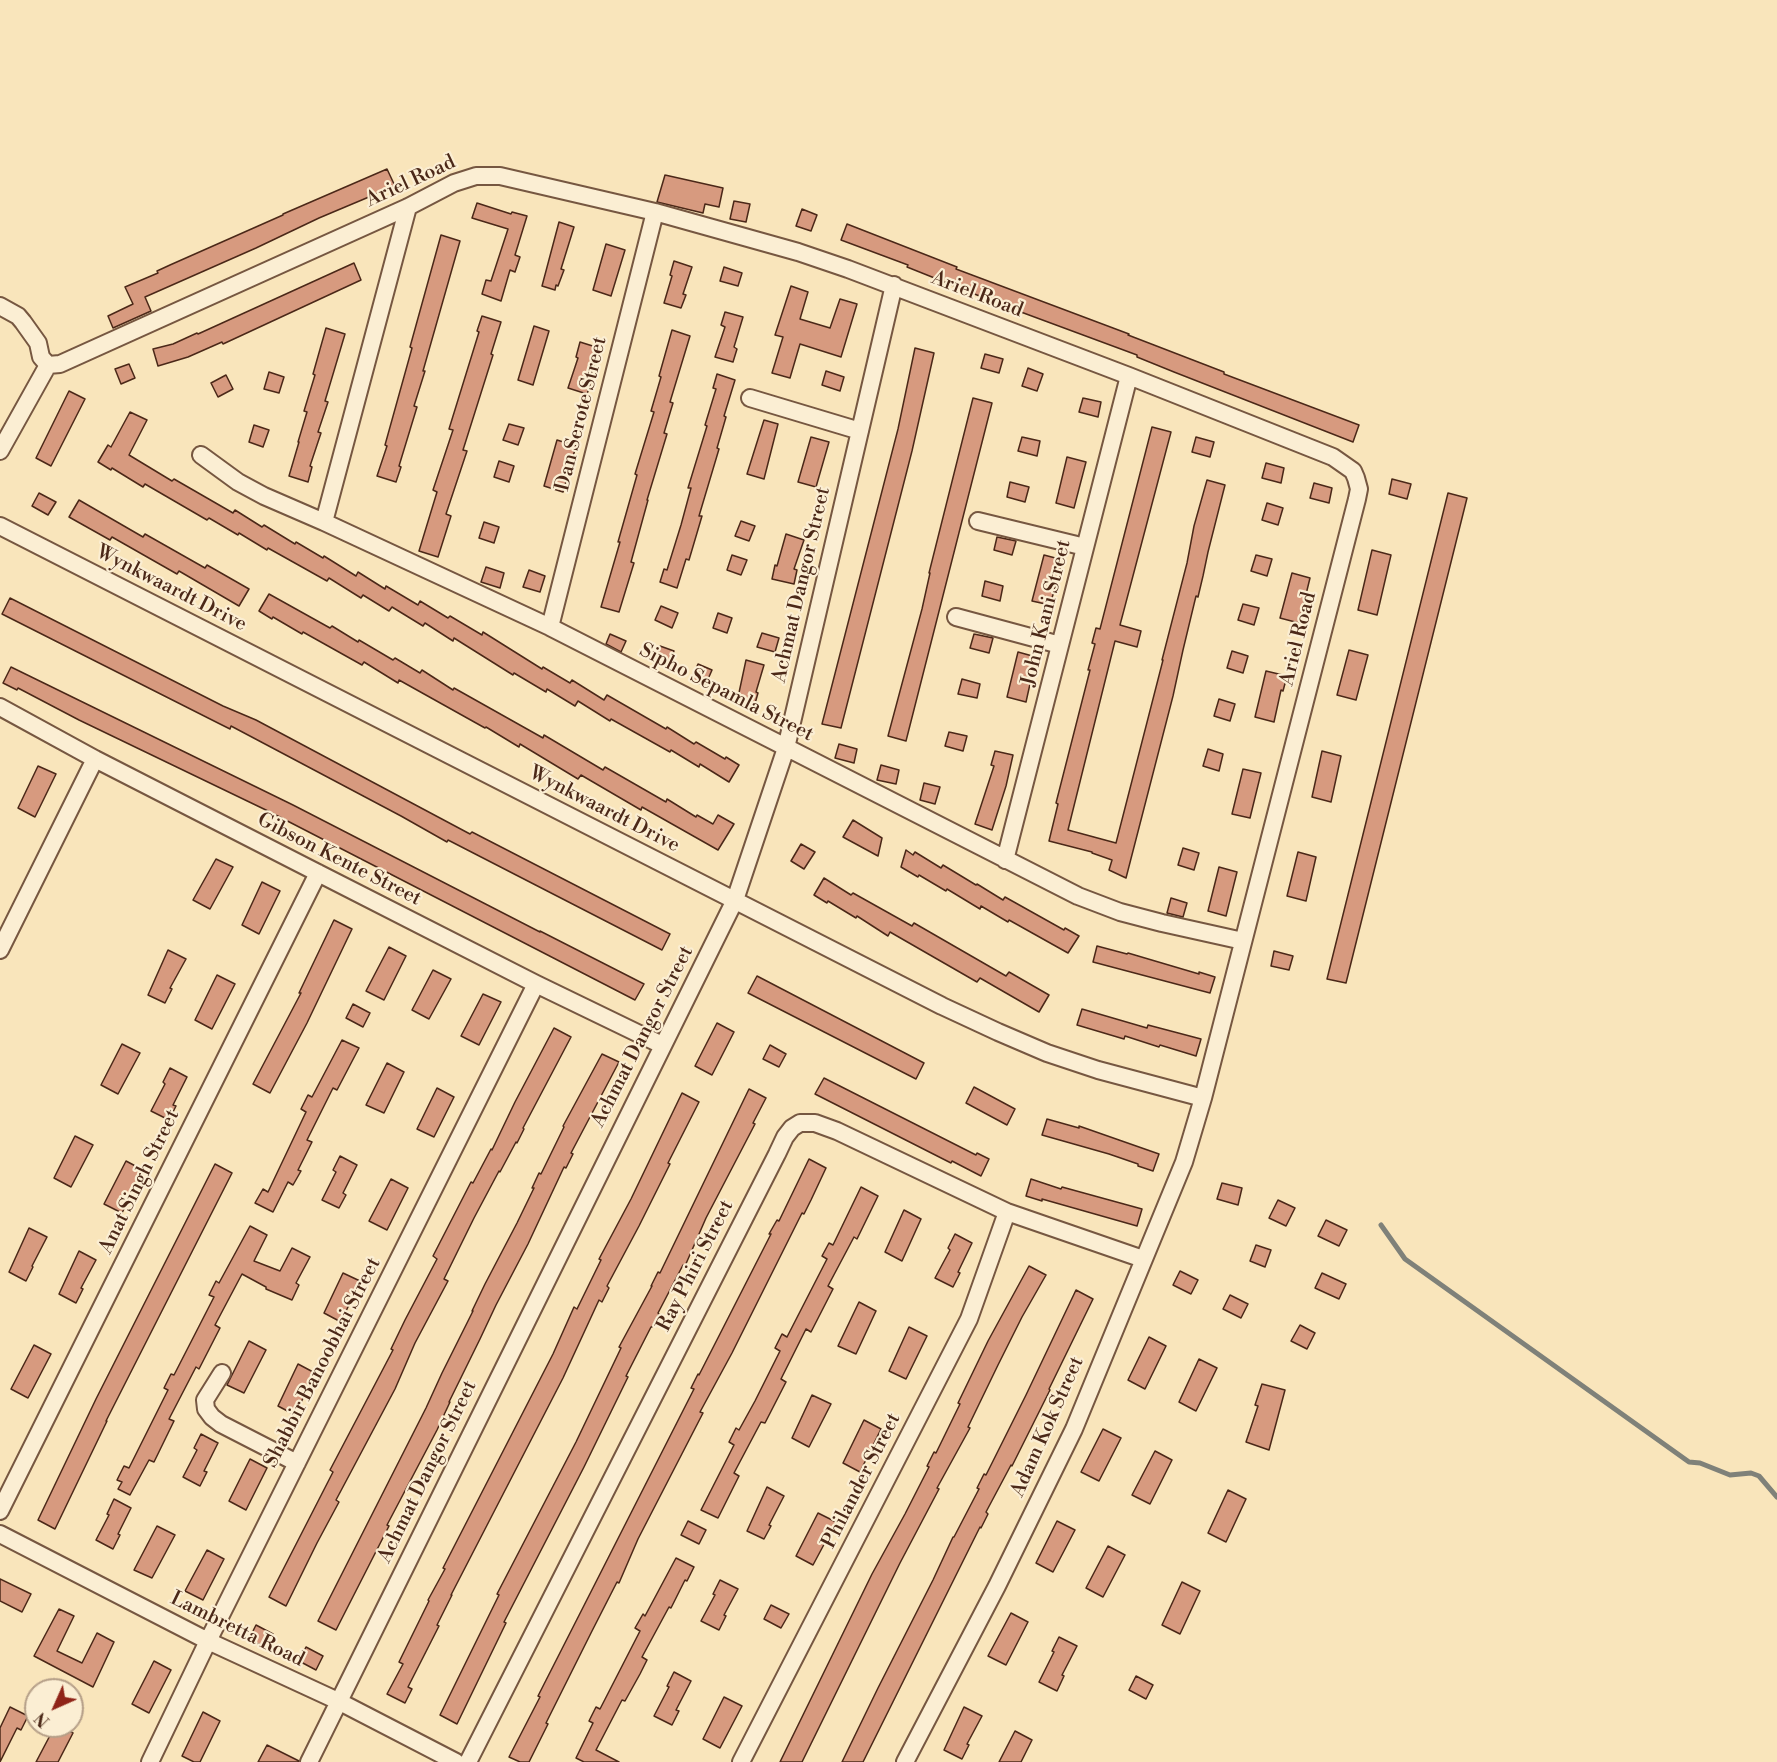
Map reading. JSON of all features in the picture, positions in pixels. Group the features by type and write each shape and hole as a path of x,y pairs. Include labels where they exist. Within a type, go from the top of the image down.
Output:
{"street":[{"name":"Ariel Road","path":"48,364 60,364 408,207 454,183 476,176 500,176 655,212 798,252 894,285 1333,457 1353,471 1359,489 1203,1098"},
{"path":"324,522 408,207"},
{"name":"Dan Serote Street","path":"550,627 655,212"},
{"name":"Achmat Dangor Street","path":"309,1762 735,900 786,748 894,285"},
{"path":"0,306 18,316 23,322 38,343 41,357 48,364 0,451"},
{"name":"John Kani Street","path":"1005,860 1129,376"},
{"path":"750,398 860,431"},
{"name":"Sipho Sepamla Street","path":"201,455 238,482 264,496 550,627 1078,896 1120,912 1243,941"},
{"path":"978,521 1085,547"},
{"name":"Wynkwaardt Drive","path":"0,526 998,1032 1047,1053 1098,1070 1203,1098"},
{"path":"956,617 1060,645"},
{"name":"Gibson Kente Street","path":"0,707 95,759 318,873 662,1045"},
{"path":"0,950 95,759"},
{"name":"Anat Singh Street","path":"0,1511 318,873"},
{"name":"Shabbir Banoobhai Street","path":"150,1762 208,1641 536,984"},
{"name":"Adam Kok Street","path":"905,1762 997,1586 1074,1429 1143,1259 1165,1212 1184,1162 1203,1098"},
{"name":"Ray Phiri Street","path":"468,1762 785,1137 792,1128 800,1123 815,1123 837,1131 1007,1212 1143,1259"},
{"name":"Philander Street","path":"741,1762 969,1319 1007,1212"},
{"path":"222,1372 205,1400 206,1409 212,1417 221,1424 297,1463"},
{"name":"Lambretta Road","path":"0,1534 208,1641 338,1701 456,1762"}],"building":[{"path":"387,169 395,186 145,297 151,311 113,328 108,316 133,304 125,287"},
{"path":"665,175 723,188 719,207 705,204 703,213 657,202"},
{"path":"734,201 750,204 746,222 730,219"},
{"path":"477,203 511,214 512,212 527,216 515,255 520,257 515,272 510,270 501,301 482,294 486,280 491,281 508,229 472,218"},
{"path":"802,209 817,215 811,231 796,226"},
{"path":"559,222 574,227 561,269 564,270 555,290 542,286"},
{"path":"847,224 957,267 956,269 1129,334 1224,372 1224,374 1359,425 1353,442 841,240"},
{"path":"441,235 460,241 423,371 425,371 414,406 417,407 396,482 377,476 387,446 385,445 412,348 410,347"},
{"path":"606,244 625,250 611,296 593,290"},
{"path":"674,261 692,267 681,308 664,303"},
{"path":"354,263 361,280 223,344 222,342 188,357 158,366 153,349 198,334"},
{"path":"724,267 742,273 738,286 720,281"},
{"path":"791,286 808,292 800,319 830,328 840,299 857,304 841,357 800,344 790,378 772,373 783,337 775,335"},
{"path":"725,312 743,317 734,347 737,349 733,362 715,357 725,327 721,325"},
{"path":"482,316 501,322 463,450 467,451 446,514 451,516 438,557 419,551 437,492 433,490 453,430 449,429"},
{"path":"534,326 549,331 533,385 518,380"},
{"path":"326,328 345,334 325,401 328,402 318,432 321,433 310,466 312,467 308,482 289,476 307,412 304,411"},
{"path":"672,330 690,336 670,402 673,403 664,433 667,434 647,500 631,562 634,563 619,612 601,607 620,542 618,542 637,475 635,474 654,412 651,411"},
{"path":"580,342 599,348 587,394 568,388 578,358 576,357"},
{"path":"915,348 934,353 912,451 841,728 822,724 898,429"},
{"path":"985,354 1003,359 999,373 981,368"},
{"path":"129,364 135,378 121,384 115,369"},
{"path":"1028,368 1043,374 1037,391 1022,386"},
{"path":"826,371 844,377 840,391 822,385"},
{"path":"269,372 284,377 279,393 264,389"},
{"path":"717,374 735,380 724,416 726,417 717,448 719,449 699,516 702,516 689,560 686,559 677,588 660,582 664,569 667,570 681,525 691,488 688,488 716,389 713,388"},
{"path":"226,375 233,389 218,397 211,383"},
{"path":"69,391 85,399 51,466 36,458"},
{"path":"973,398 992,403 906,741 888,736 922,609"},
{"path":"1083,398 1101,402 1098,417 1079,412"},
{"path":"130,412 147,420 129,455 172,481 174,479 233,513 235,510 262,527 264,525 295,544 296,542 323,558 324,556 356,576 358,572 385,589 386,586 418,605 420,601 482,635 483,632 542,669 543,667 570,683 572,680 604,700 607,695 694,744 696,742 725,759 726,757 739,765 729,782 700,764 699,767 671,750 670,752 611,719 610,721 578,701 575,706 547,689 546,692 514,673 513,675 454,638 453,641 425,623 423,626 392,607 389,611 363,595 361,598 329,578 327,581 239,533 238,535 209,518 207,520 145,484 143,487 98,462 108,445 111,447"},
{"path":"764,420 778,424 764,479 747,474"},
{"path":"509,424 524,428 518,445 503,440"},
{"path":"254,425 269,430 263,447 249,442"},
{"path":"1152,427 1171,432 1120,625 1141,631 1137,647 1115,641 1068,830 1116,843 1207,480 1225,485 1126,878 1109,870 1112,860 1092,852 1049,841 1058,804 1056,803 1090,670 1088,670 1095,644 1092,643 1096,628 1100,629"},
{"path":"811,437 829,442 816,487 798,482"},
{"path":"1022,437 1040,441 1037,456 1018,451"},
{"path":"1196,437 1214,442 1210,457 1192,452"},
{"path":"557,440 576,446 563,492 544,486"},
{"path":"1067,457 1086,462 1074,508 1056,503"},
{"path":"499,461 514,466 509,482 494,477"},
{"path":"1266,463 1284,468 1281,483 1262,478"},
{"path":"1392,479 1411,484 1407,499 1389,494"},
{"path":"1010,482 1029,487 1025,502 1007,497"},
{"path":"1314,483 1332,488 1329,503 1310,498"},
{"path":"39,493 56,502 48,515 32,506"},
{"path":"1448,493 1467,498 1346,983 1327,979"},
{"path":"79,500 143,537 145,534 205,568 207,565 249,589 239,606 179,571 177,574 112,537 110,540 69,517"},
{"path":"1267,503 1283,508 1278,525 1262,520"},
{"path":"741,521 755,526 749,541 735,536"},
{"path":"484,522 499,527 494,543 479,538"},
{"path":"786,534 804,540 794,569 797,570 794,584 772,579"},
{"path":"997,537 1016,541 1012,555 994,550"},
{"path":"1372,550 1391,555 1377,615 1358,610"},
{"path":"732,555 747,560 741,575 727,570"},
{"path":"1044,555 1063,560 1050,605 1032,601"},
{"path":"1256,555 1272,559 1267,576 1251,571"},
{"path":"486,567 504,573 500,588 481,582"},
{"path":"529,570 545,576 540,592 523,587"},
{"path":"1292,573 1310,578 1299,623 1280,618"},
{"path":"985,581 1003,586 1000,601 982,596"},
{"path":"269,594 393,660 395,658 420,673 422,670 453,690 454,688 543,738 544,735 603,770 605,767 666,802 667,799 696,817 697,815 713,824 718,815 734,824 718,850 642,807 641,810 581,775 578,779 520,744 519,747 399,680 398,683 364,662 362,665 303,632 302,634 273,617 272,619 259,611"},
{"path":"10,598 223,706 256,720 470,834 472,832 670,934 662,950 448,840 447,842 231,726 230,729 2,614"},
{"path":"1243,604 1259,608 1254,625 1238,620"},
{"path":"661,606 678,613 672,628 655,620"},
{"path":"718,613 732,618 727,633 713,628"},
{"path":"762,633 779,638 775,652 757,647"},
{"path":"610,634 626,641 621,652 606,644"},
{"path":"974,634 993,638 989,653 970,648"},
{"path":"660,646 674,651 668,666 654,661"},
{"path":"1349,650 1368,655 1356,700 1337,695"},
{"path":"1232,651 1248,656 1243,673 1227,668"},
{"path":"1018,652 1036,657 1026,702 1007,697"},
{"path":"746,660 764,665 754,707 737,702"},
{"path":"698,664 712,670 705,686 691,680"},
{"path":"11,667 293,805 644,984 635,1000 268,811 18,688 17,690 3,683"},
{"path":"1266,671 1287,676 1283,691 1281,690 1274,722 1255,717"},
{"path":"962,679 980,684 977,698 958,694"},
{"path":"1219,699 1235,704 1230,721 1214,716"},
{"path":"949,732 967,736 963,751 945,746"},
{"path":"839,744 857,749 854,763 835,758"},
{"path":"1208,749 1223,754 1219,771 1203,766"},
{"path":"995,751 1013,755 992,830 975,824 994,766 991,765"},
{"path":"1322,751 1341,756 1331,802 1312,797"},
{"path":"881,765 899,770 896,784 877,780"},
{"path":"38,766 56,774 35,817 18,808"},
{"path":"1243,769 1261,773 1250,818 1232,814"},
{"path":"924,783 940,787 935,804 920,800"},
{"path":"853,820 882,838 878,856 843,837"},
{"path":"801,844 815,852 804,869 791,861"},
{"path":"1183,848 1199,853 1194,870 1178,865"},
{"path":"906,850 913,855 915,852 941,868 943,865 1003,900 1005,897 1079,936 1068,953 1009,920 1008,922 981,906 980,909 947,889 946,891 901,867"},
{"path":"1298,852 1316,857 1306,901 1287,896"},
{"path":"216,859 233,867 210,909 193,900"},
{"path":"1219,867 1237,872 1226,916 1208,911"},
{"path":"824,878 851,895 853,893 912,926 914,923 1006,976 1009,972 1049,995 1039,1012 980,978 977,982 890,932 888,936 857,916 856,918 814,895"},
{"path":"262,882 280,891 259,934 242,925"},
{"path":"1171,898 1187,903 1183,917 1167,913"},
{"path":"334,920 352,929 270,1093 253,1084 301,993 299,993"},
{"path":"1097,946 1215,977 1210,993 1093,962"},
{"path":"389,947 406,956 384,1000 366,991"},
{"path":"168,950 186,959 170,988 172,989 165,1003 148,995"},
{"path":"1274,951 1293,956 1289,970 1271,966"},
{"path":"433,970 451,979 429,1019 412,1010"},
{"path":"217,975 235,984 212,1029 195,1020"},
{"path":"757,976 924,1063 916,1079 748,993"},
{"path":"483,994 501,1002 479,1045 461,1036"},
{"path":"353,1004 370,1013 363,1027 346,1018"},
{"path":"1082,1009 1147,1028 1148,1025 1201,1039 1196,1056 1077,1025"},
{"path":"717,1023 734,1032 712,1075 695,1066"},
{"path":"554,1028 571,1037 517,1143 474,1218 444,1279 448,1281 415,1343 395,1389 336,1500 339,1502 286,1606 269,1597 333,1472 330,1470 393,1350 391,1349 405,1320 437,1259 433,1256 471,1182 473,1183 492,1150"},
{"path":"342,1040 359,1048 337,1090 333,1088 307,1140 312,1142 298,1170 301,1171 293,1185 288,1182 273,1212 255,1203 263,1189 268,1192 306,1112 301,1109 308,1095 312,1097"},
{"path":"122,1044 140,1053 118,1094 101,1085"},
{"path":"770,1045 786,1054 779,1067 763,1059"},
{"path":"602,1054 619,1062 571,1153 573,1154 566,1168 564,1167 437,1430 387,1525 389,1526 336,1630 318,1621 426,1408 534,1188 532,1188 539,1173 541,1174 563,1126"},
{"path":"387,1063 404,1072 384,1113 366,1105"},
{"path":"170,1068 187,1077 173,1105 176,1106 169,1120 151,1111 165,1084 163,1082"},
{"path":"824,1078 976,1155 977,1153 989,1159 981,1176 815,1094"},
{"path":"974,1087 1015,1109 1007,1125 966,1103"},
{"path":"437,1088 454,1097 434,1137 417,1129"},
{"path":"749,1089 766,1098 753,1123 755,1124 706,1218 685,1266 683,1265 626,1376 628,1377 584,1467 504,1622 506,1623 457,1724 440,1715 499,1595 497,1594 576,1442 621,1348 619,1347 658,1272 660,1273"},
{"path":"682,1093 699,1102 607,1286 609,1288 602,1302 599,1300 563,1378 451,1595 437,1625 439,1626 408,1687 412,1689 405,1703 387,1694 403,1664 399,1662 445,1569 443,1568 553,1354 574,1307 577,1309 601,1260 599,1259"},
{"path":"1047,1119 1079,1128 1079,1126 1159,1154 1153,1171 1109,1154 1042,1135"},
{"path":"75,1136 93,1145 71,1187 54,1178"},
{"path":"340,1156 357,1165 343,1193 346,1195 339,1208 322,1200 336,1172 333,1170"},
{"path":"809,1159 826,1168 700,1412 703,1413 638,1539 619,1583 617,1582 592,1631 529,1762 520,1762 509,1757 694,1389 691,1388 698,1374"},
{"path":"126,1161 143,1170 122,1213 104,1204"},
{"path":"215,1164 232,1173 106,1421 55,1529 38,1520 96,1399"},
{"path":"391,1179 408,1188 387,1230 369,1221"},
{"path":"1031,1179 1061,1189 1062,1187 1142,1209 1137,1226 1026,1196"},
{"path":"1222,1183 1242,1188 1238,1205 1217,1199"},
{"path":"861,1187 878,1196 857,1239 854,1237 828,1286 833,1289 811,1332 806,1329 781,1379 786,1382 765,1423 761,1422 734,1473 739,1476 718,1518 701,1510 734,1445 729,1442 736,1428 739,1430 755,1401 780,1351 775,1348 782,1334 787,1337 827,1259 822,1256 829,1243 833,1245"},
{"path":"1278,1200 1295,1208 1286,1226 1269,1218"},
{"path":"904,1210 921,1219 902,1261 885,1252"},
{"path":"1326,1220 1347,1230 1339,1246 1318,1236"},
{"path":"250,1226 267,1235 254,1261 280,1271 292,1248 310,1257 296,1283 299,1285 292,1300 266,1289 242,1274 215,1325 220,1328 199,1369 196,1367 169,1419 174,1421 154,1462 149,1460 130,1495 118,1489 122,1482 117,1480 124,1466 129,1468 168,1390 164,1388 171,1374 174,1375 214,1297 209,1295 216,1281 219,1283"},
{"path":"29,1228 47,1237 26,1281 9,1272"},
{"path":"955,1234 972,1243 953,1287 935,1278 950,1250 948,1248"},
{"path":"1256,1245 1271,1250 1265,1267 1250,1261"},
{"path":"79,1251 96,1260 76,1303 59,1294"},
{"path":"1029,1266 1046,1275 998,1365 968,1427 970,1428 937,1488 939,1489 802,1762 780,1762 872,1574 929,1467 927,1466 934,1452 936,1453 988,1341"},
{"path":"1180,1271 1198,1280 1191,1294 1173,1285"},
{"path":"343,1273 360,1281 341,1322 324,1313"},
{"path":"1322,1273 1346,1284 1339,1299 1315,1288"},
{"path":"1076,1290 1093,1299 1050,1390 986,1512 988,1514 863,1762 842,1762 979,1489 977,1488 984,1474 986,1475 1026,1395"},
{"path":"1230,1295 1248,1304 1241,1318 1223,1309"},
{"path":"859,1302 876,1311 856,1354 838,1346"},
{"path":"1300,1325 1315,1333 1307,1349 1291,1341"},
{"path":"909,1327 927,1336 906,1379 889,1371"},
{"path":"1149,1337 1166,1346 1145,1389 1128,1380"},
{"path":"249,1341 266,1350 244,1393 227,1385"},
{"path":"34,1345 51,1354 28,1398 11,1389"},
{"path":"1199,1359 1217,1368 1196,1411 1179,1402"},
{"path":"298,1364 315,1373 295,1415 278,1406"},
{"path":"1262,1384 1285,1390 1269,1450 1246,1442 1258,1406 1255,1405"},
{"path":"812,1395 831,1404 809,1447 792,1438"},
{"path":"864,1420 881,1429 860,1472 843,1463"},
{"path":"1103,1429 1121,1438 1099,1481 1081,1472"},
{"path":"201,1434 218,1443 204,1471 207,1472 200,1486 183,1477 197,1450 194,1448"},
{"path":"1155,1451 1172,1460 1150,1504 1132,1495"},
{"path":"250,1459 267,1468 246,1510 229,1501"},
{"path":"767,1487 784,1496 764,1539 747,1531"},
{"path":"1228,1490 1246,1499 1226,1542 1208,1533"},
{"path":"114,1499 131,1508 113,1549 96,1540 109,1515 107,1514"},
{"path":"818,1513 836,1522 813,1565 796,1556"},
{"path":"688,1521 706,1530 699,1544 681,1535"},
{"path":"1057,1521 1075,1530 1053,1572 1036,1563"},
{"path":"157,1526 175,1535 152,1578 134,1570"},
{"path":"1108,1546 1125,1555 1103,1597 1086,1588"},
{"path":"207,1550 224,1559 203,1600 185,1591"},
{"path":"676,1558 694,1567 642,1657 647,1660 625,1701 622,1700 596,1750 619,1762 584,1762 576,1758 593,1723 589,1721 596,1707 600,1709 640,1631 635,1628 643,1614 645,1616"},
{"path":"0,1579 31,1594 22,1612 0,1601"},
{"path":"720,1580 738,1589 719,1630 701,1621"},
{"path":"1182,1582 1200,1591 1180,1634 1162,1625"},
{"path":"771,1605 789,1614 781,1628 764,1619"},
{"path":"59,1609 74,1616 57,1651 82,1663 97,1633 114,1642 93,1687 84,1682 84,1678 76,1678 34,1656"},
{"path":"1011,1613 1028,1622 1006,1665 988,1656"},
{"path":"256,1625 273,1634 266,1648 249,1639"},
{"path":"1059,1637 1077,1646 1062,1675 1064,1676 1057,1691 1039,1682"},
{"path":"306,1647 323,1656 316,1670 299,1661"},
{"path":"154,1661 171,1670 149,1713 132,1704"},
{"path":"674,1672 691,1681 676,1710 679,1711 672,1725 654,1716"},
{"path":"1136,1676 1153,1685 1146,1699 1129,1690"},
{"path":"724,1697 742,1706 720,1748 703,1739"},
{"path":"10,1707 24,1714 24,1724 21,1730 17,1728 0,1762 0,1728"},
{"path":"964,1707 982,1716 962,1759 944,1750"},
{"path":"203,1712 220,1721 200,1762 194,1762 182,1756"},
{"path":"1015,1731 1032,1740 1021,1762 999,1762"},
{"path":"49,1738 70,1738 58,1762 36,1762"},
{"path":"267,1745 299,1761 299,1762 258,1762"}],"waterway":[{"path":"1381,1225 1405,1259 1689,1462 1700,1463 1730,1475 1751,1473 1759,1476 1777,1497"}]}
